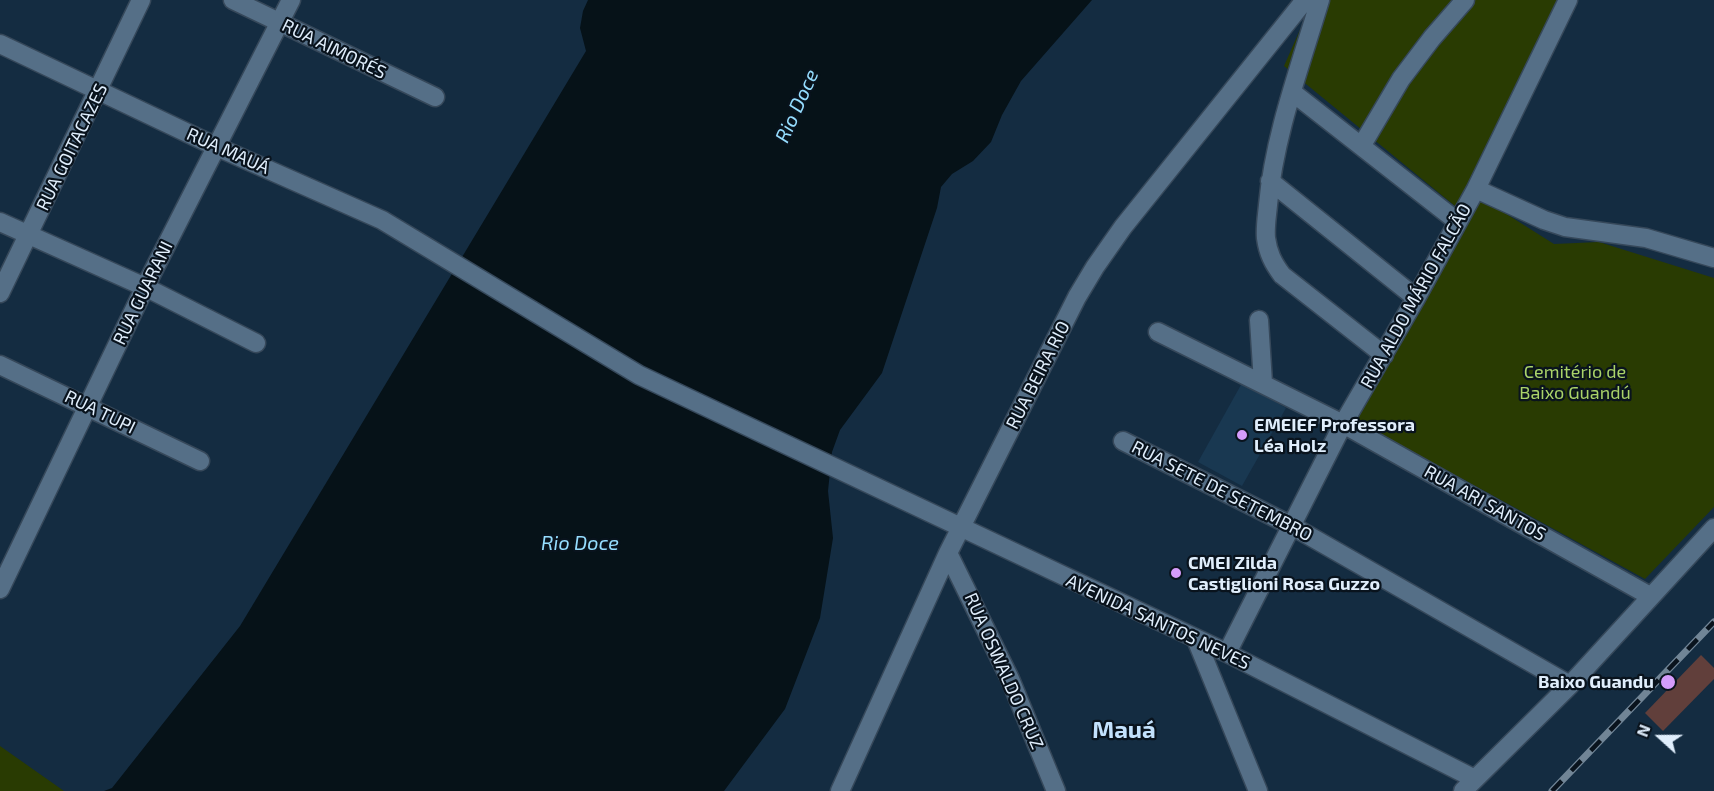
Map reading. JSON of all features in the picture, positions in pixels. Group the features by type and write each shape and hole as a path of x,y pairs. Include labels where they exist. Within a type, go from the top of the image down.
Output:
{"street":[{"name":"RUA GOITACAZES","path":"0,294 141,0"},
{"name":"RUA AIMORÉS","path":"233,0 435,98"},
{"name":"RUA GUARANI","path":"0,589 145,287 291,0"},
{"name":"RUA BEIRA RIO","path":"840,791 948,552 1077,297 1123,227 1305,0"},
{"path":"1320,0 1292,92 1270,181 1266,234 1272,262 1282,275 1384,355"},
{"path":"1362,146 1401,79 1465,0"},
{"name":"RUA ALDO MÁRIO FALCÃO","path":"1227,653 1343,424 1476,189 1568,0"},
{"name":"RUA MAUÁ","path":"0,44 217,147 382,220 639,375 838,470"},
{"path":"1292,92 1458,222"},
{"path":"1270,181 1416,298"},
{"path":"1476,189 1544,220 1564,226 1646,238 1714,258"},
{"path":"0,222 145,287 256,343"},
{"path":"1259,320 1263,383"},
{"name":"RUA ARI SANTOS","path":"1158,332 1343,424 1650,596"},
{"name":"RUA TUPI","path":"0,365 200,461"},
{"name":"RUA SETE DE SETEMBRO","path":"1123,441 1292,526 1570,685"},
{"name":"AVENIDA SANTOS NEVES","path":"838,470 1227,653 1469,785"},
{"path":"1469,785 1570,685 1714,528"},
{"name":"RUA OSWALDO CRUZ","path":"948,552 1010,679 1056,791"},
{"path":"1196,639 1257,791"}],"shaded area":[{"name":"EMEIEF Professora Léa Holz","path":"1242,383 1286,408 1242,486 1198,462"}],"green space":[{"name":"Cemitério de Baixo Guandú","path":"1313,0 1564,0 1481,198 1554,244 1599,242 1714,278 1714,507 1645,579 1353,419 1461,211 1284,66"},
{"path":"0,746 64,791 0,791"}],"water":[{"name":"Rio Doce","path":"588,0 1092,0 1021,81 1002,115 991,142 973,161 952,174 941,187 937,208 882,373 840,430 832,452 828,491 833,538 820,618 785,709 724,791 104,791 112,788 240,626 586,51 580,28"}],"building":[{"path":"1701,655 1714,668 1714,679 1663,731 1645,713"}],"railway":[{"path":"1552,791 1714,622"}],"place":[{"name":"EMEIEF Professora Léa Holz","path":"1242,435"},
{"name":"CMEI Zilda Castiglioni Rosa Guzzo","path":"1176,573"},
{"name":"Baixo Guandu","path":"1668,682"}],"district":[{"name":"Mauá","path":"1124,730"}]}
